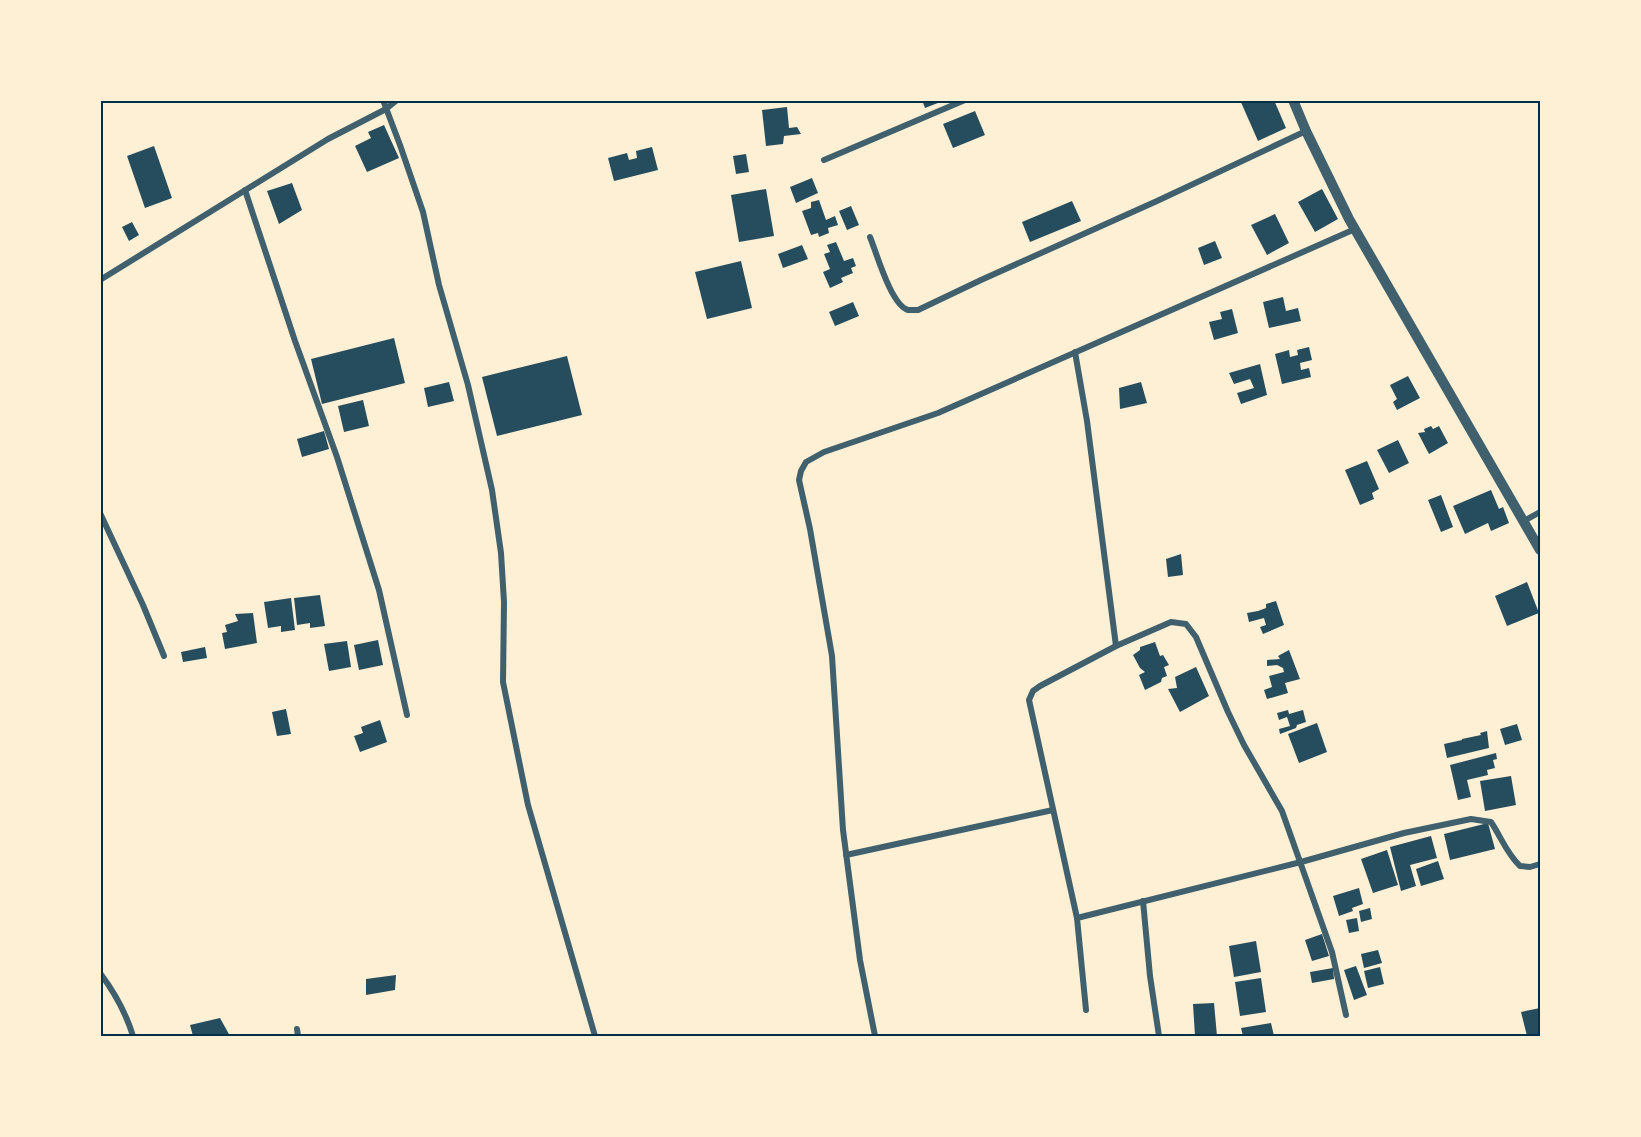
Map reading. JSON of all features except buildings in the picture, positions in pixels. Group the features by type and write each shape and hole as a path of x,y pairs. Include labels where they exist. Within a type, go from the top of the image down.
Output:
{"street":[{"path":"383,100 423,212 439,285 468,385 492,490 501,553 504,602 503,682 528,805 595,1036"},
{"path":"100,280 328,139 386,109 397,100"},
{"path":"824,160 965,100"},
{"path":"1293,100 1355,229 1540,550"},
{"path":"870,237 898,303 907,310 918,310 1306,131"},
{"path":"246,190 295,341 337,457 379,590 407,715"},
{"path":"875,1036 860,960 843,830 832,656 799,480 806,462 824,452 938,413 1355,229"},
{"path":"1076,352 1089,433 1116,646"},
{"path":"1524,521 1540,512"},
{"path":"100,513 164,656"},
{"path":"1086,1010 1077,918 1029,700 1033,691 1040,686 1116,646 1171,622 1186,624 1196,637 1244,745 1282,811 1332,952 1346,1015"},
{"path":"846,855 1053,810"},
{"path":"1077,918 1300,862 1404,833 1471,819 1491,822 1511,857 1520,866 1530,867 1540,864"},
{"path":"1143,901 1150,976 1159,1036"},
{"path":"100,973 111,987 128,1020 133,1036"}]}
